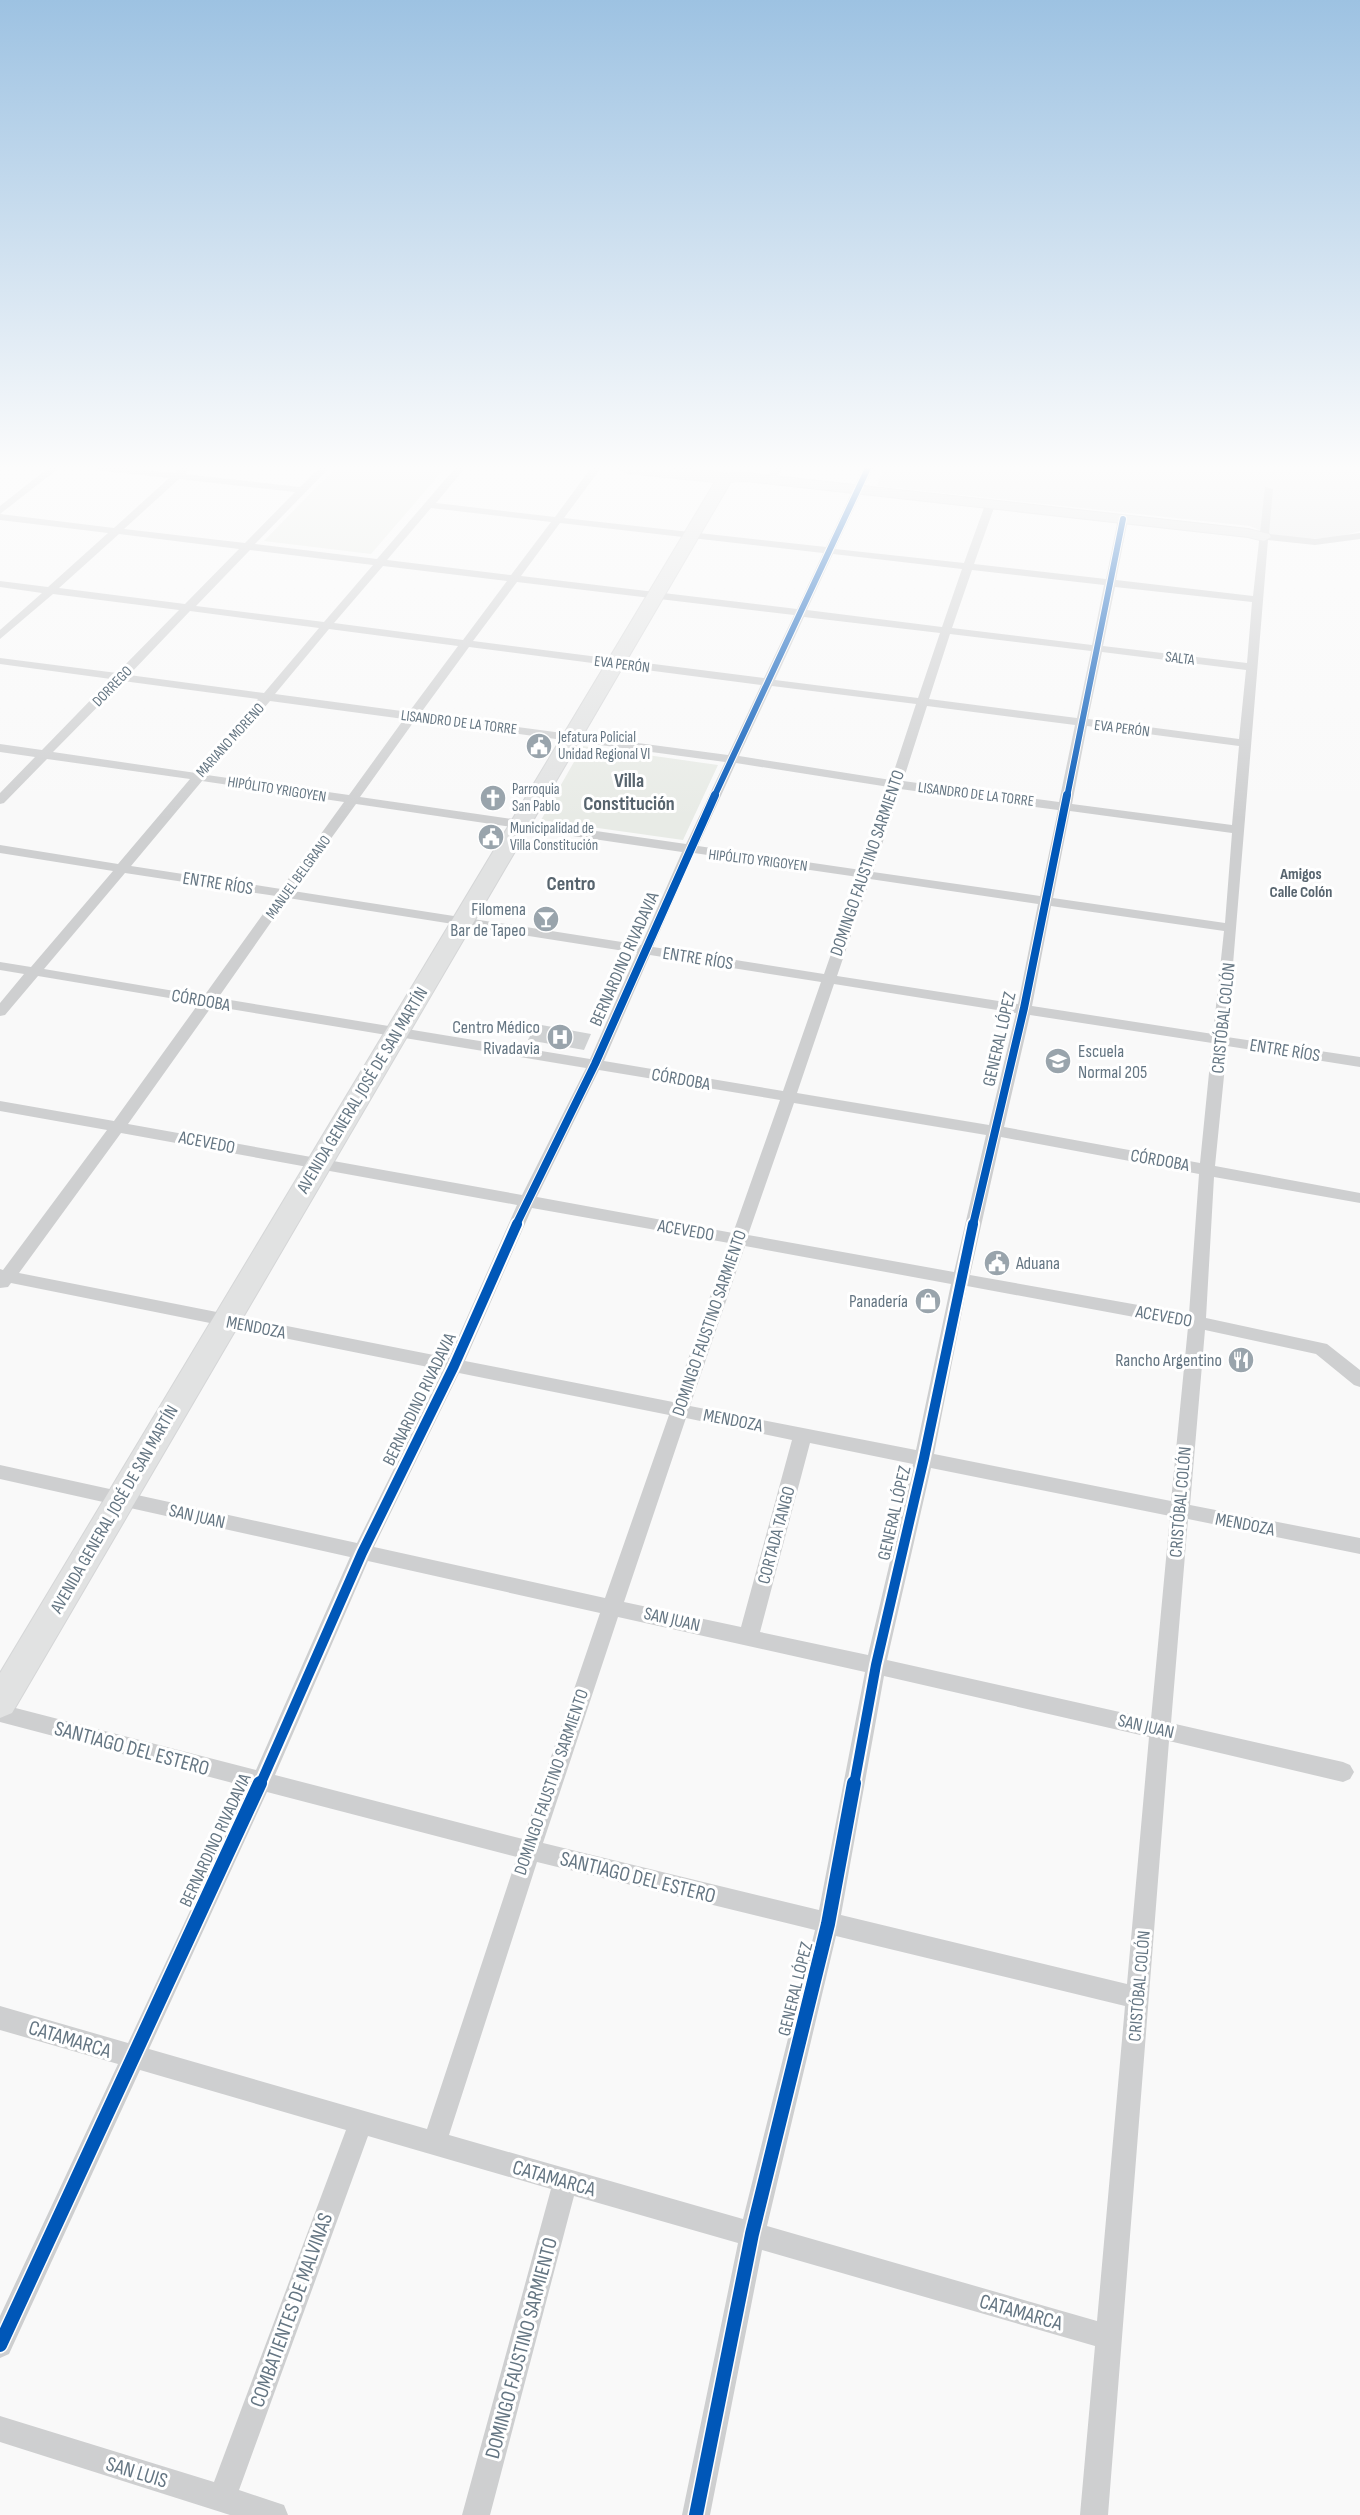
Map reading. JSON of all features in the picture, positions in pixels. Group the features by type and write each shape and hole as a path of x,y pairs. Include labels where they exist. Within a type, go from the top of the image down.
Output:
{"main road":[{"name":"AVENIDA GENERAL JOSÉ DE SAN MARTÍN","path":"0,1703 317,1163 663,585"}],"street":[{"name":"EVA PERÓN","path":"12,585 1245,743"},
{"path":"0,636 56,585"},
{"name":"DORREGO","path":"0,800 209,585"},
{"name":"MARIANO MORENO","path":"0,1012 360,585"},
{"name":"MANUEL BELGRANO","path":"2,1279 119,1125 412,716 509,585"},
{"name":"SALTA","path":"568,585 1252,667"},
{"name":"BERNARDINO RIVADAVIA","path":"0,2345 261,1782 363,1553 454,1366 527,1201 595,1064 689,851 814,585"},
{"name":"DOMINGO FAUSTINO SARMIENTO","path":"434,2143 528,1850 828,977 866,874 960,585"},
{"name":"GENERAL LÓPEZ","path":"696,2515 752,2234 828,1924 876,1665 924,1458 960,1280 1024,1008 1109,585"},
{"path":"1138,585 1260,600"},
{"name":"CRISTÓBAL COLÓN","path":"1094,2515 1160,1729 1197,1322 1207,1168 1232,928 1245,743 1261,585"},
{"name":"LISANDRO DE LA TORRE","path":"0,661 733,759 894,784 1239,830"},
{"name":"HIPÓLITO YRIGOYEN","path":"0,748 689,851 866,874 1232,928"},
{"name":"ENTRE RÍOS","path":"0,849 1360,1062"},
{"name":"CÓRDOBA","path":"0,966 995,1131 1207,1168 1360,1198"},
{"name":"ACEVEDO","path":"0,1106 119,1125 1197,1322 1322,1349 1360,1380"},
{"name":"MENDOZA","path":"2,1279 679,1409 1179,1512 1360,1546"},
{"name":"CORTADA TANGO","path":"749,1636 803,1434"},
{"name":"SAN JUAN","path":"0,1472 363,1553 612,1605 1343,1772"},
{"name":"SANTIAGO DEL ESTERO","path":"0,1713 528,1850 1138,1998"},
{"name":"CATAMARCA","path":"0,2018 132,2058 1108,2337"},
{"name":"COMBATIENTES DE MALVINAS","path":"222,2498 361,2123"},
{"name":"DOMINGO FAUSTINO SARMIENTO","path":"476,2515 566,2181"},
{"name":"SAN LUIS","path":"0,2429 274,2515"}],"shaded area":[{"path":"583,746 718,765 683,840 541,820"}],"building":[{"name":"Centro Médico Rivadavia","path":"536,1024 591,1034 584,1050 528,1040"}],"cycle path":[{"path":"0,2345 261,1782 362,1553 454,1366 527,1201 595,1064 689,851 813,585"},
{"path":"696,2515 752,2234 828,1924 876,1665 924,1458 960,1280 1024,1008 1110,585"}],"place":[{"name":"Jefatura Policial Unidad Regional VI","path":"539,746"},
{"name":"Parroquia San Pablo","path":"493,798"},
{"name":"Municipalidad de Villa Constitución","path":"491,837"},
{"name":"Filomena Bar de Tapeo","path":"546,919"},
{"name":"Centro Médico Rivadavia","path":"560,1037"},
{"name":"Escuela Normal 205","path":"1058,1061"},
{"name":"Aduana","path":"997,1263"},
{"name":"Panadería","path":"928,1301"},
{"name":"Rancho Argentino","path":"1241,1360"}],"district":[{"name":"Villa Constitución","path":"629,792"},
{"name":"Amigos Calle Colón","path":"1301,882"},
{"name":"Centro","path":"571,883"}]}
